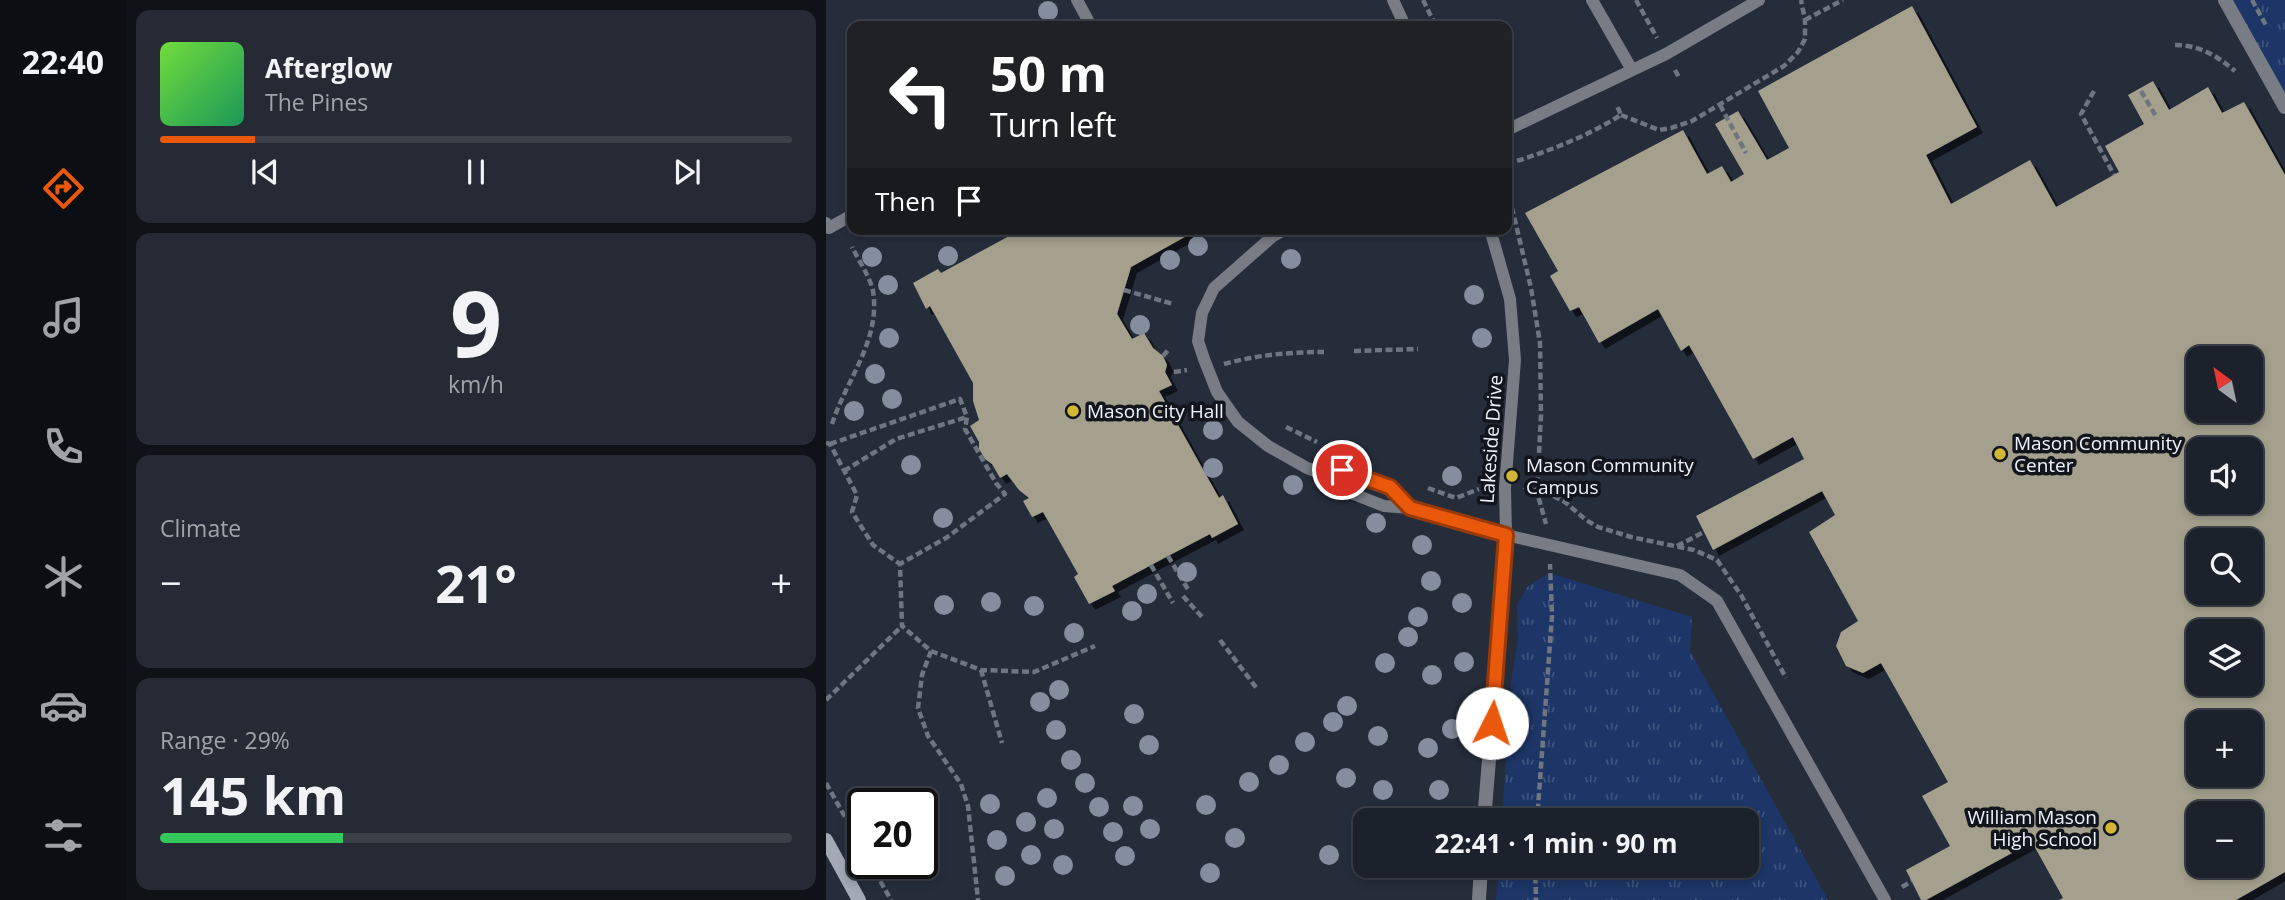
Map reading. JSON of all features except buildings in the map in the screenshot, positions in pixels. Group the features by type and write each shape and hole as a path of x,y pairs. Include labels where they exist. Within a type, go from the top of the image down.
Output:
{"main road":[{"path":"826,840 859,900"}],"street":[{"path":"2225,0 2285,107"},
{"name":"Lakeside Drive","path":"1485,808 1492,723"},
{"path":"1479,900 1480,878"}],"lane":[{"path":"1077,0 1088,21"},
{"path":"1393,0 1403,21"},
{"path":"1592,0 1632,70"},
{"path":"1512,128 1666,54 1759,0"},
{"path":"826,223 829,228 847,218"},
{"path":"1275,235 1214,288 1202,313 1198,341 1217,392 1238,422 1268,446 1321,473 1336,487 1384,506 1410,508 1506,535 1679,575 1717,601 1885,900"},
{"name":"Lakeside Drive","path":"1492,235 1510,299 1515,360 1492,723"},
{"path":"1321,473 1342,470 1390,487 1410,508"}],"path":[{"path":"1423,0 1434,21"},
{"path":"1636,0 1658,39"},
{"path":"1618,106 1622,115 1658,130 1692,121 1720,105 1784,66 1798,52 1805,38 1801,0"},
{"path":"1805,20 1843,0"},
{"path":"2175,45 2186,45 2217,56 2235,71"},
{"path":"1675,69 1680,79"},
{"path":"2094,91 2081,114 2114,175"},
{"path":"2141,92 2157,118"},
{"path":"1720,105 1746,153"},
{"path":"1512,163 1571,141 1622,115"},
{"path":"832,424 840,400 862,359 874,322 873,290 852,247"},
{"path":"1124,290 1173,304"},
{"path":"1163,356 1170,348"},
{"path":"1354,351 1418,349"},
{"path":"1223,364 1249,357 1324,352"},
{"path":"1174,372 1187,370"},
{"path":"960,400 967,417 965,429 1005,494 946,538 901,564 873,545 852,512 857,495 828,444 960,400"},
{"path":"844,471 896,439 967,417"},
{"path":"1286,427 1317,442"},
{"path":"1428,488 1457,498 1479,489"},
{"path":"1677,547 1704,532"},
{"path":"1168,555 1189,591"},
{"path":"826,700 902,626 901,564"},
{"path":"1151,565 1173,603"},
{"path":"1538,808 1552,616 1551,579"},
{"path":"1183,596 1202,617"},
{"path":"902,626 931,651 981,670 1034,672 1095,646"},
{"path":"1220,640 1258,690"},
{"path":"931,651 922,675 918,708 928,736 961,783 968,806 978,900"},
{"path":"981,670 1002,743"},
{"path":"826,783 847,820"},
{"path":"1535,878 1536,900"},
{"path":"879,879 891,900"},
{"path":"1902,887 1912,881"}],"green space":[{"path":"2225,0 2285,0 2285,107"},
{"path":"1549,573 1692,617 1690,651 1828,900 1496,900 1497,878 1759,878 1759,808 1503,808 1511,682 1518,640 1517,605 1527,587"}],"place":[{"name":"Mason City Hall","path":"1073,411"},
{"name":"Mason Community Center","path":"2000,454"},
{"name":"Mason Community Campus","path":"1512,476"},
{"name":"William Mason High School","path":"2111,828"}],"route":[{"path":"1342,470 1390,487 1410,508 1506,535 1492,723"}]}
